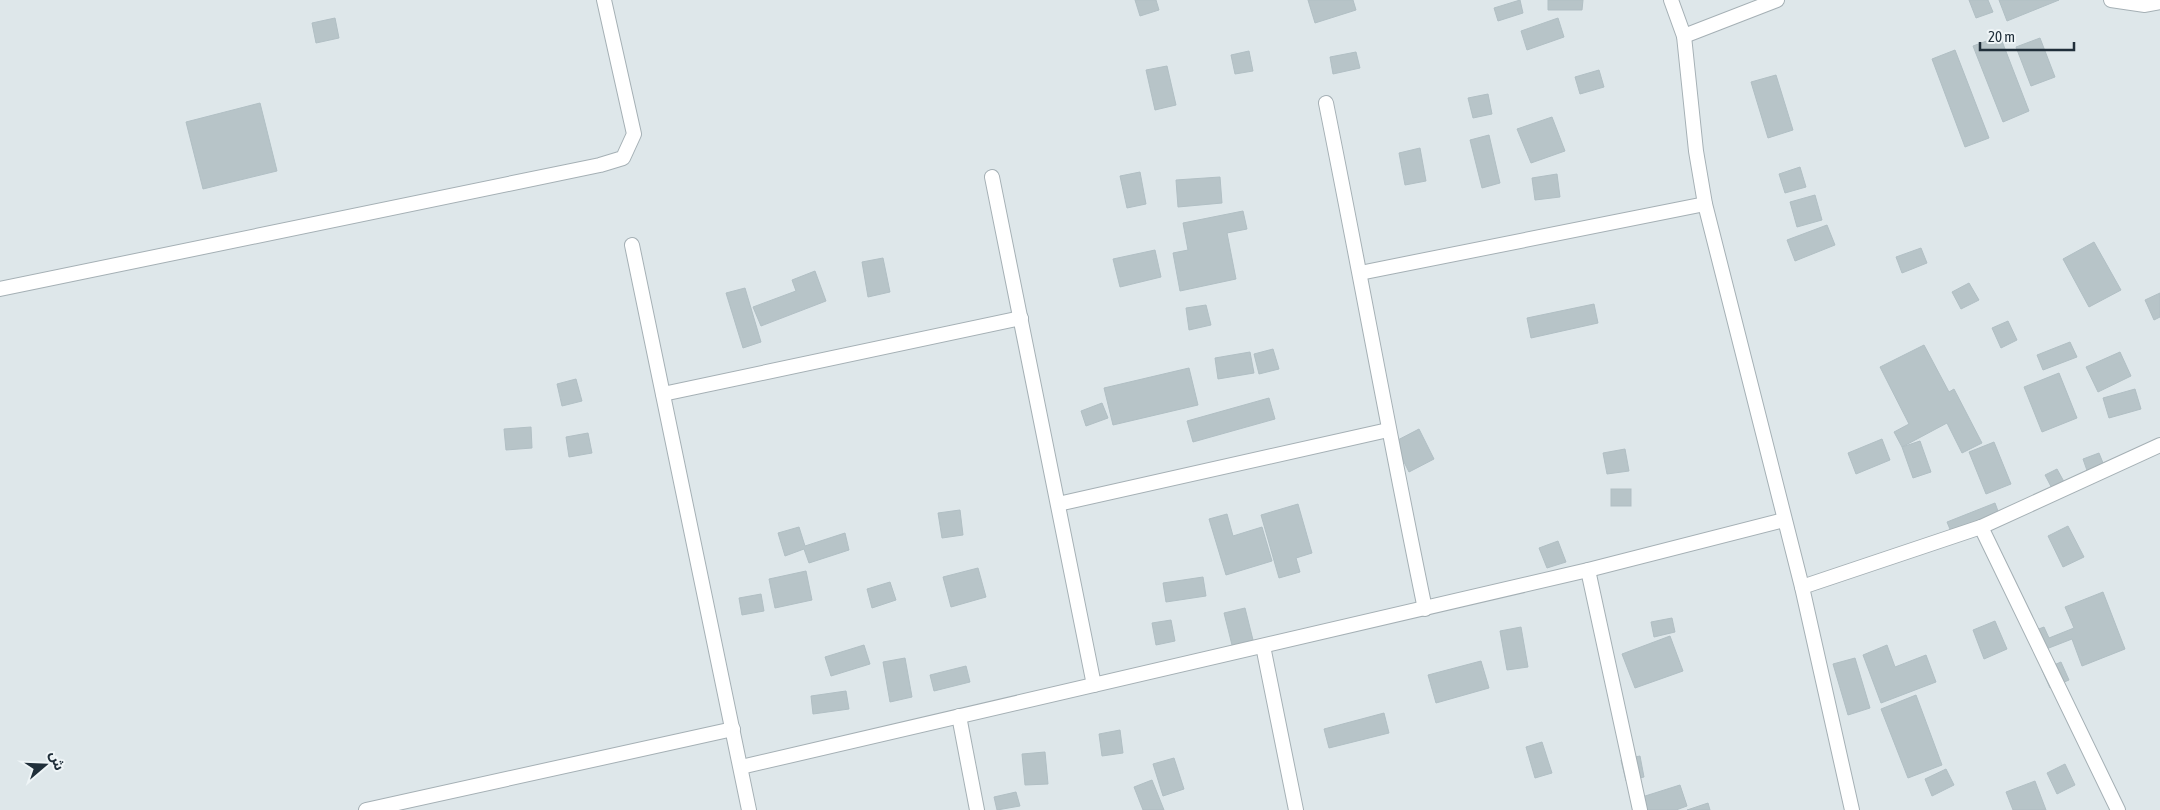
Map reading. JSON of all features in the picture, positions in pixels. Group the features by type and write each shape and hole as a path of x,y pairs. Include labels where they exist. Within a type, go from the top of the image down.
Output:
{"street":[{"path":"0,289 600,166 624,158 634,134 604,0"},
{"path":"1671,0 1684,36 1696,151 1705,204 1802,587 1852,810"},
{"path":"1684,36 1777,0"},
{"path":"2111,0 2145,5 2160,2"},
{"path":"1326,103 1360,273 1388,430 1425,608"},
{"path":"992,177 1094,685"},
{"path":"1360,273 1705,204"},
{"path":"632,245 741,767 748,810"},
{"path":"663,394 1021,318"},
{"path":"1058,504 1388,430"},
{"path":"1802,587 1981,527 2160,445"},
{"path":"741,767 1588,570 1784,520"},
{"path":"1981,527 2118,810"},
{"path":"1588,570 1640,810"},
{"path":"1263,646 1296,810"},
{"path":"959,716 978,810"},
{"path":"366,810 382,808 732,729"}],"building":[{"path":"1135,0 1156,0 1159,10 1140,16"},
{"path":"1308,0 1353,0 1356,10 1315,23"},
{"path":"1520,0 1523,13 1498,21 1494,8"},
{"path":"1548,0 1583,0 1582,10 1548,10"},
{"path":"1969,0 1988,0 1993,12 1976,18"},
{"path":"1999,0 2059,0 2007,21"},
{"path":"335,18 339,38 316,43 312,23"},
{"path":"1558,18 1564,37 1527,50 1521,31"},
{"path":"2000,36 2029,111 2003,122 1973,46"},
{"path":"2040,38 2055,77 2031,86 2016,47"},
{"path":"1955,50 1989,138 1965,147 1932,59"},
{"path":"1249,51 1253,71 1235,74 1231,55"},
{"path":"1356,52 1360,68 1333,74 1330,57"},
{"path":"1167,66 1176,105 1155,110 1146,70"},
{"path":"1599,70 1604,87 1580,94 1575,77"},
{"path":"1776,75 1793,130 1768,138 1751,82"},
{"path":"1488,94 1492,114 1473,118 1468,98"},
{"path":"260,103 277,171 203,189 186,122"},
{"path":"1552,117 1565,151 1531,163 1517,129"},
{"path":"1489,135 1500,183 1482,188 1470,140"},
{"path":"1420,148 1426,181 1405,185 1399,153"},
{"path":"1800,167 1806,187 1785,193 1779,174"},
{"path":"1140,172 1146,204 1127,208 1120,176"},
{"path":"1557,174 1560,197 1535,200 1532,178"},
{"path":"1220,177 1222,203 1178,207 1176,180"},
{"path":"1815,195 1822,220 1797,227 1790,202"},
{"path":"1243,211 1247,229 1227,233 1236,279 1180,291 1173,253 1188,250 1183,223"},
{"path":"1827,225 1835,245 1795,261 1787,240"},
{"path":"2094,242 2121,290 2089,307 2063,259"},
{"path":"1921,248 1927,263 1902,273 1896,257"},
{"path":"1155,250 1161,277 1120,287 1113,259"},
{"path":"883,258 890,292 868,297 862,262"},
{"path":"815,271 826,301 761,326 753,307 796,291 792,280"},
{"path":"1969,283 1979,300 1961,309 1952,292"},
{"path":"745,288 761,342 743,348 726,293"},
{"path":"2160,293 2160,317 2154,320 2145,300"},
{"path":"1594,304 1598,323 1531,338 1527,318"},
{"path":"1206,305 1211,325 1189,330 1186,308"},
{"path":"2008,321 2017,340 2001,348 1992,328"},
{"path":"2070,342 2077,357 2043,370 2037,355"},
{"path":"1924,345 1949,392 1954,389 1982,443 1962,453 1947,423 1902,447 1894,432 1909,424 1880,367"},
{"path":"1273,349 1279,369 1259,374 1254,354"},
{"path":"1250,352 1254,373 1218,379 1215,358"},
{"path":"2120,352 2131,376 2098,392 2086,367"},
{"path":"1189,368 1198,405 1113,425 1104,388"},
{"path":"2059,373 2077,418 2042,432 2024,387"},
{"path":"576,379 582,401 562,406 557,384"},
{"path":"2135,389 2141,409 2109,418 2103,398"},
{"path":"1269,398 1275,419 1193,442 1187,421"},
{"path":"1102,403 1108,418 1086,426 1081,411"},
{"path":"531,427 532,448 506,450 504,429"},
{"path":"1419,429 1434,459 1409,472 1394,442"},
{"path":"588,433 592,453 569,457 566,437"},
{"path":"1882,439 1890,460 1856,474 1848,453"},
{"path":"1920,441 1931,472 1913,478 1902,447"},
{"path":"1994,442 2011,484 1986,494 1969,452"},
{"path":"1625,449 1629,471 1607,474 1603,453"},
{"path":"2099,453 2107,473 2090,479 2083,459"},
{"path":"2057,469 2068,489 2056,496 2045,475"},
{"path":"1611,489 1631,489 1631,506 1611,506"},
{"path":"1995,503 2002,522 1955,541 1947,522"},
{"path":"1298,504 1312,553 1296,558 1300,572 1279,578 1261,515"},
{"path":"960,510 963,535 942,538 938,513"},
{"path":"1227,514 1233,536 1262,527 1272,561 1226,575 1209,519"},
{"path":"2068,526 2084,557 2063,567 2048,536"},
{"path":"799,527 805,546 845,533 849,550 809,563 804,549 785,556 778,533"},
{"path":"1558,541 1566,562 1547,568 1539,548"},
{"path":"978,568 986,597 951,607 943,577"},
{"path":"806,571 812,600 775,608 769,579"},
{"path":"1203,577 1206,596 1166,602 1163,583"},
{"path":"890,582 896,600 872,608 867,589"},
{"path":"2103,592 2125,649 2082,666 2072,639 2036,653 2028,633 2044,627 2049,638 2074,628 2065,607"},
{"path":"761,594 764,611 742,615 739,598"},
{"path":"1245,608 1253,640 1232,645 1224,613"},
{"path":"1672,618 1675,632 1654,637 1651,622"},
{"path":"1171,620 1175,641 1156,645 1152,623"},
{"path":"1995,621 2007,649 1984,659 1973,630"},
{"path":"1521,627 1528,667 1507,670 1500,631"},
{"path":"1670,636 1683,671 1635,688 1622,654"},
{"path":"864,645 870,664 831,676 825,657"},
{"path":"1887,645 1895,667 1926,655 1936,682 1881,703 1863,655"},
{"path":"905,658 912,697 890,702 883,662"},
{"path":"1855,658 1870,708 1848,715 1833,664"},
{"path":"1481,661 1489,688 1436,703 1428,675"},
{"path":"2061,662 2069,680 2050,688 2042,670"},
{"path":"966,666 970,682 934,691 930,675"},
{"path":"846,691 849,709 813,714 811,696"},
{"path":"1916,695 1942,765 1908,778 1881,709"},
{"path":"1384,713 1389,733 1329,748 1324,729"},
{"path":"1120,730 1123,753 1102,756 1099,734"},
{"path":"1542,742 1552,773 1535,778 1526,747"},
{"path":"1045,752 1048,784 1025,785 1022,754"},
{"path":"1640,756 1644,777 1626,781 1621,760"},
{"path":"1174,758 1184,789 1163,796 1153,764"},
{"path":"2065,764 2075,785 2057,794 2047,773"},
{"path":"1946,769 1954,785 1932,796 1925,779"},
{"path":"1152,780 1164,810 1143,810 1134,787"},
{"path":"2035,781 2046,810 2013,810 2006,792"},
{"path":"1680,785 1687,806 1676,810 1646,810 1642,797"},
{"path":"1016,792 1020,806 997,810 994,797"},
{"path":"1708,803 1710,810 1687,810"}]}
